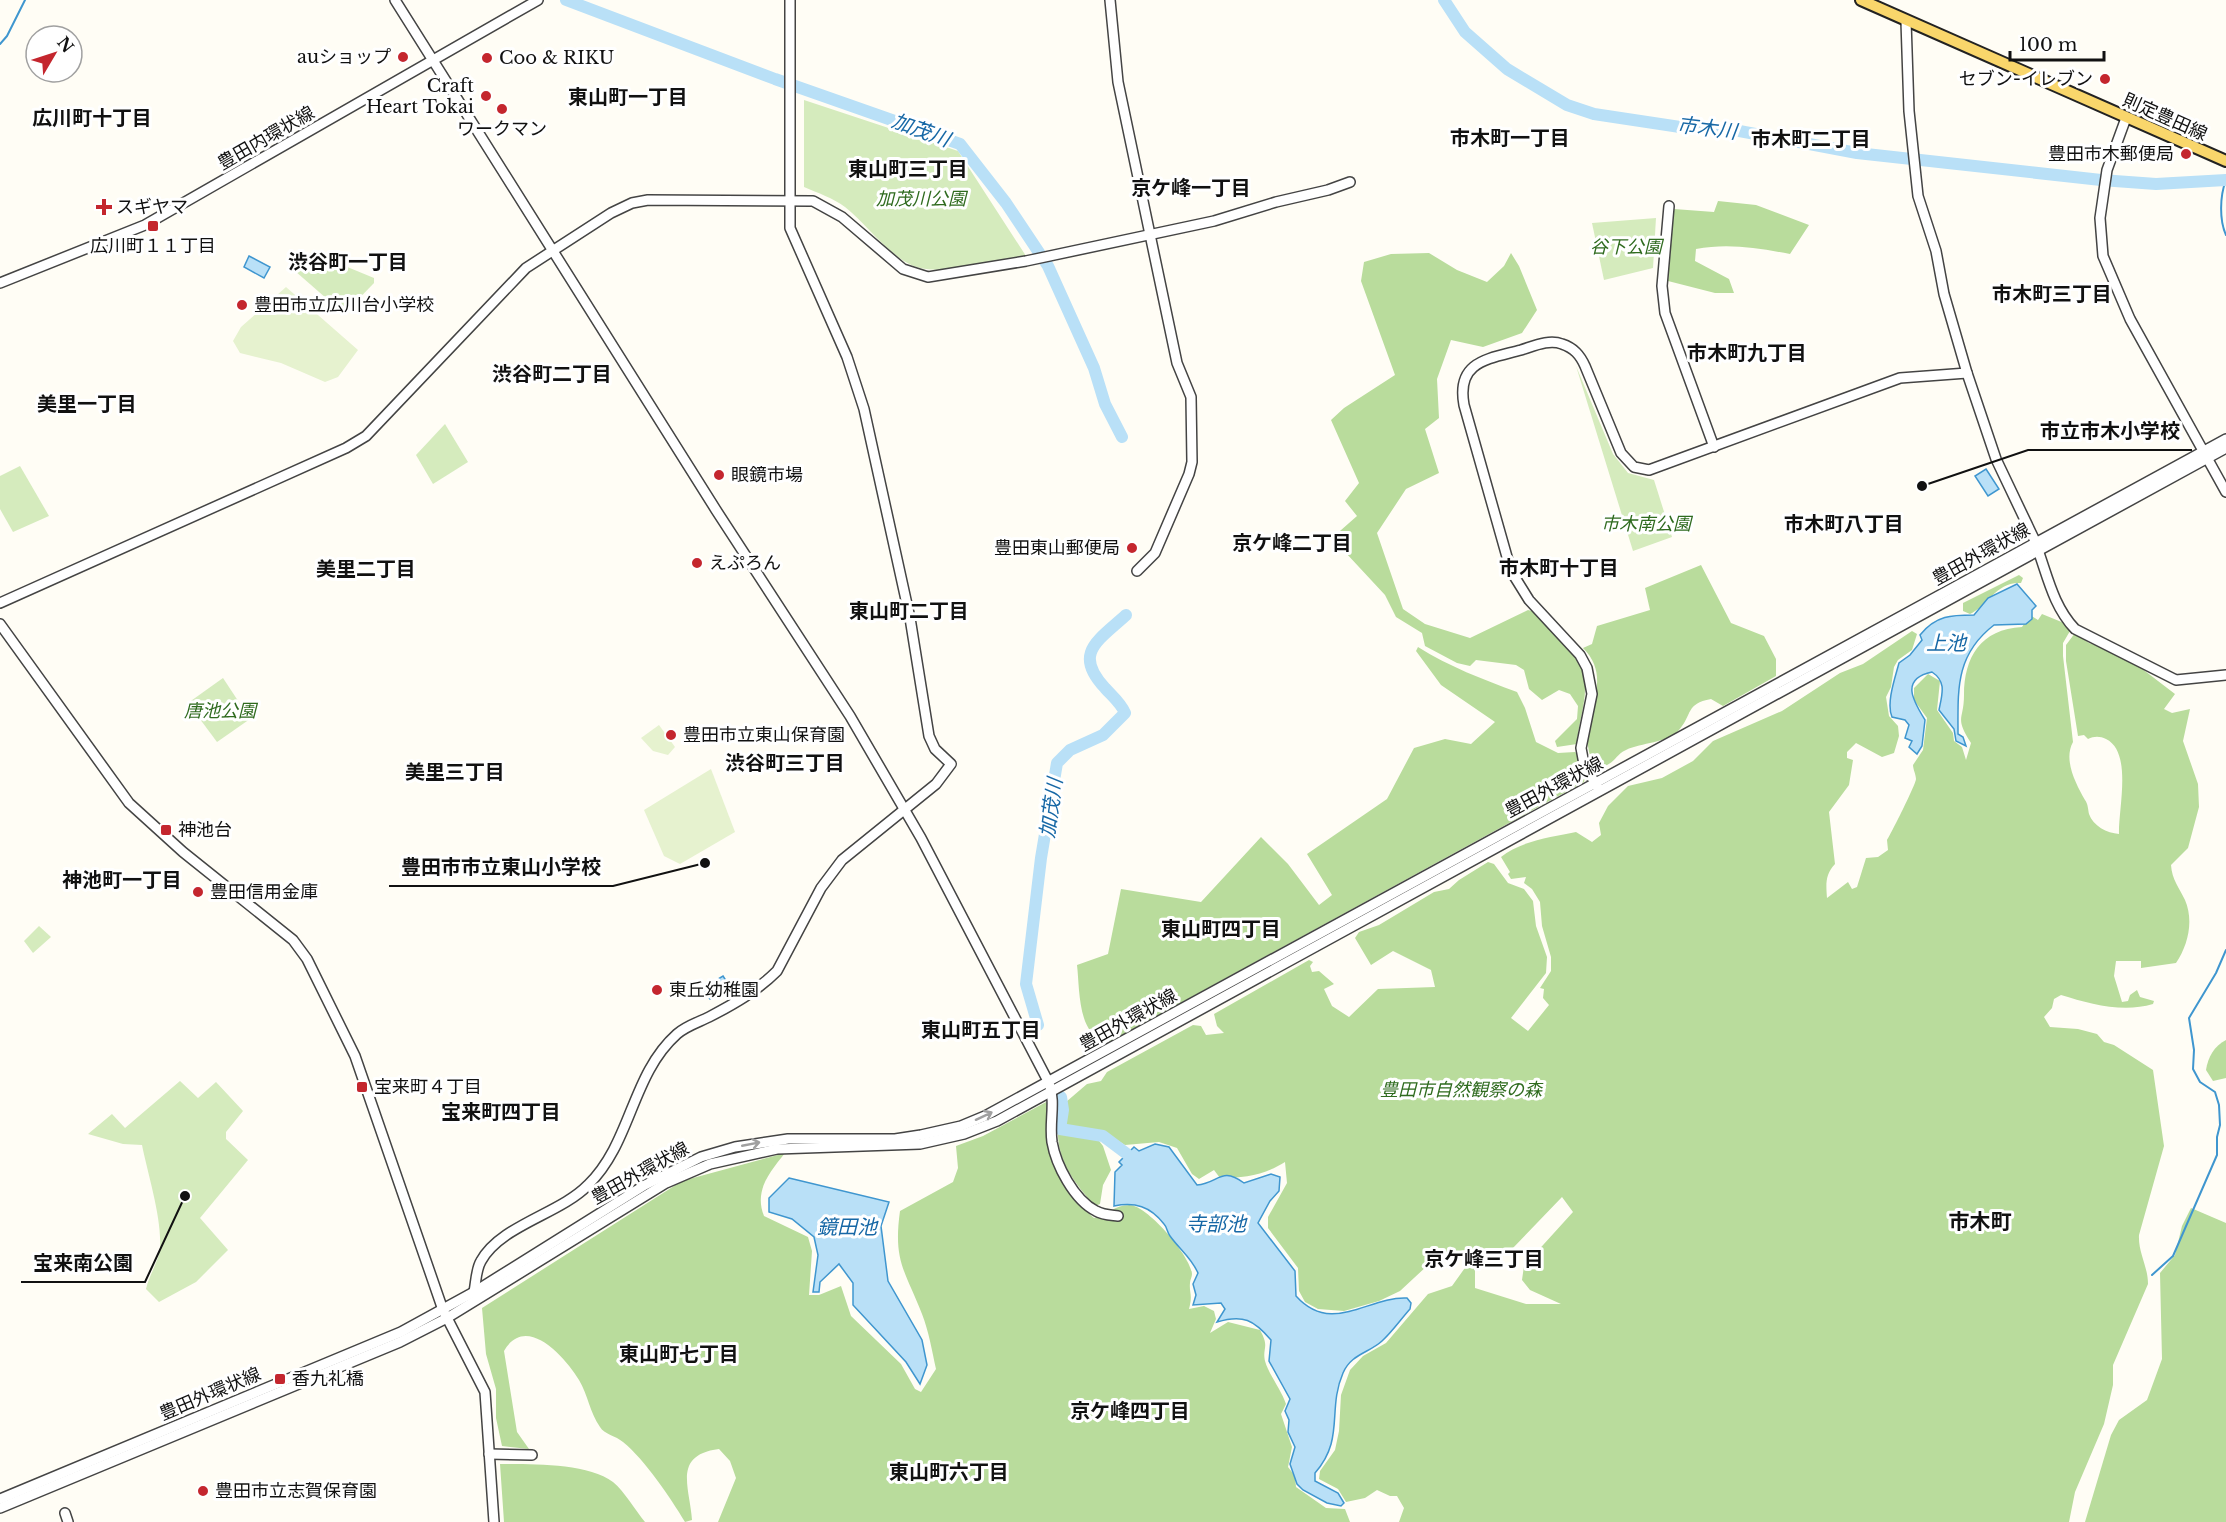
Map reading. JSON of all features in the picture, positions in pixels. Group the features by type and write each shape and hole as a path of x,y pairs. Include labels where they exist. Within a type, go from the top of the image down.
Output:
{"main road":[{"name":"則定豊田線","path":"1861,0 2226,161"}],"street":[{"path":"395,0 716,510 812,655 906,810 1050,1087 1052,1140 1056,1160 1083,1201 1103,1214 1118,1216"},
{"name":"豊田内環状線","path":"0,283 139,228 538,0"},
{"path":"474,1292 481,1261 495,1245 575,1196 593,1180 618,1144 646,1072 658,1053 682,1031 751,993 766,982 785,958 828,876 849,853 936,784 951,764 935,748 929,736 910,618 854,375 796,248 790,228 788,200 790,0"},
{"path":"1110,0 1118,82 1152,234 1177,363 1191,397 1192,462 1155,553 1137,571"},
{"path":"1906,21 1917,196 1936,251 1944,294 1966,373 1996,459 2037,546 2054,598 2063,616 2075,629 2176,680 2226,675"},
{"path":"2126,118 2107,170 2104,192 2100,235 2109,277 2226,492"},
{"path":"0,603 346,448 366,436 526,268 604,217 638,201 806,199 826,206 895,264 917,276 941,277 1152,234 1329,190 1350,182"},
{"path":"1669,206 1662,286 1665,313 1714,447"},
{"path":"1597,787 1584,764 1581,748 1592,694 1587,668 1580,655 1529,600 1511,571 1464,405 1463,384 1468,373 1481,361 1545,343 1560,343 1574,350 1581,357 1621,453 1634,466 1655,470 1900,378 1966,373"},
{"name":"豊田外環状線","path":"0,1508 400,1341 666,1183 710,1164 777,1149 894,1146 943,1140 997,1121 1050,1087 2205,455 2226,439"},
{"name":"豊田外環状線","path":"2205,455 2226,448"},
{"path":"0,624 129,803 183,852 292,940 307,959 338,1018 373,1103 445,1314 484,1392 494,1522"},
{"name":"豊田外環状線","path":"0,1499 445,1314 474,1292 645,1185 701,1157 761,1142 788,1139 896,1139 942,1131 986,1116 1050,1087"},
{"path":"489,1454 532,1455"}],"green space":[{"name":"加茂川公園","path":"804,100 958,151 1026,256 960,268 933,270 910,264 890,251 845,207 804,187"},
{"path":"1718,201 1756,205 1809,225 1790,254 1731,246 1696,249 1695,261 1729,279 1734,293 1715,293 1668,281 1674,209 1714,212"},
{"name":"谷下公園","path":"1656,218 1653,268 1604,280 1592,223"},
{"path":"311,252 374,278 374,283 345,313 342,312 295,271"},
{"path":"1429,253 1457,270 1487,282 1504,266 1511,253 1519,266 1537,310 1522,333 1483,347 1451,340 1437,379 1439,418 1425,429 1439,473 1406,489 1377,533 1403,609 1425,624 1470,638 1528,610 1535,612 1558,636 1579,663 1585,684 1577,744 1557,747 1555,741 1577,719 1578,706 1570,694 1559,690 1542,700 1529,689 1524,670 1516,665 1476,660 1470,666 1457,663 1425,646 1422,633 1396,617 1385,595 1332,538 1357,516 1345,501 1359,483 1331,420 1344,408 1395,375 1361,281 1364,262 1391,254"},
{"path":"286,287 358,350 338,377 325,382 281,363 240,353 233,341 241,327"},
{"name":"市木南公園","path":"1576,366 1613,454 1628,473 1654,480 1672,537 1633,551"},
{"path":"445,424 468,462 433,484 416,455"},
{"path":"20,466 49,516 13,532 0,509 0,476"},
{"path":"1701,565 1731,623 1764,636 1776,659 1776,676 1723,706 1711,699 1697,704 1690,710 1674,735 1626,750 1610,763 1594,768 1588,737 1597,678 1591,658 1583,648 1592,644 1597,626 1650,610 1645,588"},
{"path":"2019,575 2023,578 2021,583 2005,586 1970,614 1963,611 1963,603"},
{"name":"豊田市自然観察の森","path":"2042,614 2064,623 2070,631 2063,643 2063,656 2073,742 2069,756 2070,764 2094,822 2105,830 2119,834 2122,768 2114,746 2106,739 2092,737 2088,739 2084,735 2078,736 2066,661 2066,645 2075,633 2089,643 2124,655 2175,694 2164,709 2172,713 2190,709 2183,741 2198,784 2199,807 2188,848 2171,865 2189,916 2188,933 2180,956 2176,963 2141,968 2141,961 2116,961 2114,976 2122,1002 2128,1001 2130,995 2137,990 2140,997 2154,1001 2153,1004 2142,1007 2118,1007 2095,1004 2061,995 2054,999 2052,1008 2044,1017 2050,1027 2078,1029 2097,1034 2104,1042 2114,1045 2153,1070 2164,1146 2139,1235 2148,1284 2113,1365 2113,1385 2104,1424 2075,1492 2069,1522 1399,1522 1404,1508 1397,1496 1390,1496 1377,1490 1365,1498 1346,1502 1338,1489 1319,1479 1320,1471 1335,1450 1339,1431 1341,1395 1350,1370 1363,1356 1386,1343 1428,1294 1452,1286 1467,1265 1475,1267 1475,1288 1526,1304 1561,1304 1530,1290 1522,1280 1524,1266 1573,1212 1562,1197 1512,1249 1483,1256 1442,1252 1400,1291 1379,1301 1344,1311 1318,1309 1305,1302 1299,1291 1298,1268 1268,1228 1268,1217 1287,1183 1285,1162 1254,1175 1220,1178 1214,1170 1199,1179 1192,1174 1177,1148 1159,1142 1125,1145 1105,1133 1063,1127 1066,1102 1087,1084 1101,1081 1107,1072 1193,1025 1201,1026 1206,1035 1224,1033 1217,1026 1214,1014 1309,960 1313,962 1310,966 1312,972 1319,971 1334,984 1324,989 1332,1006 1349,1017 1378,989 1435,987 1431,970 1393,951 1371,965 1355,938 1359,932 1379,925 1434,892 1449,889 1488,862 1494,864 1508,883 1524,889 1533,901 1536,926 1547,957 1546,973 1511,1018 1528,1031 1549,1005 1543,998 1544,989 1540,988 1551,971 1551,957 1542,926 1540,902 1532,889 1524,883 1526,877 1511,879 1508,874 1510,872 1501,857 1527,843 1576,832 1592,842 1601,835 1599,823 1608,806 1628,786 1662,778 1693,761 1713,741 1782,711 1840,673 1863,664 1912,631 1917,634 1912,650 1898,660 1894,667 1891,687 1886,697 1889,716 1898,726 1899,736 1894,753 1882,757 1856,743 1847,752 1847,758 1853,760 1849,785 1829,812 1835,864 1827,880 1827,898 1848,882 1852,889 1857,887 1866,858 1878,857 1888,850 1887,840 1916,779 1913,765 1923,750 1927,718 1914,700 1914,688 1928,674 1940,681 1937,710 1953,733 1954,741 1962,747 1966,760 1971,743 1961,719 1967,669 1972,657 1986,639 2008,629 2022,627 2030,615 2038,620"},
{"path":"1418,647 1454,667 1517,692 1536,742 1558,753 1575,752 1581,758 1584,766 1584,782 1111,1041 1100,1039 1092,1033 1082,1012 1077,965 1108,954 1121,889 1201,902 1261,837 1288,864 1319,905 1332,895 1307,854 1387,799 1414,748 1445,739 1471,744 1495,722 1441,685 1416,651"},
{"name":"唐池公園","path":"223,678 250,719 217,742 188,703"},
{"path":"659,725 675,747 668,755 653,751 641,738"},
{"path":"711,769 735,832 680,864 664,856 644,810"},
{"path":"39,926 51,937 33,953 24,941"},
{"path":"2226,1040 2226,1078 2213,1081 2206,1070 2208,1061 2212,1052"},
{"path":"180,1081 198,1098 216,1082 243,1111 226,1132 226,1139 248,1160 200,1218 228,1250 196,1282 159,1302 146,1289 159,1253 160,1236 157,1210 142,1145 123,1144 88,1134 112,1114 125,1128"},
{"path":"1048,1101 1047,1129 1051,1148 1066,1181 1087,1211 1094,1218 1129,1205 1146,1213 1176,1244 1190,1266 1192,1274 1189,1309 1204,1306 1214,1311 1216,1319 1210,1333 1228,1322 1260,1330 1265,1344 1265,1361 1286,1404 1281,1414 1292,1447 1288,1467 1295,1476 1296,1487 1326,1508 1345,1509 1350,1522 718,1522 736,1478 730,1461 719,1449 704,1452 689,1466 687,1485 692,1520 685,1522 665,1490 640,1459 623,1442 600,1427 582,1386 564,1360 534,1337 523,1336 513,1340 504,1351 517,1432 529,1449 502,1446 496,1418 496,1389 486,1354 482,1308 682,1181 785,1153 769,1175 762,1190 761,1207 764,1216 808,1237 812,1251 809,1295 819,1295 841,1286 851,1316 901,1364 915,1389 921,1392 936,1369 924,1321 899,1254 900,1211 953,1182 958,1168 956,1146 983,1136"},
{"path":"1058,1131 1096,1137 1103,1146 1111,1170 1103,1185 1100,1204 1095,1206 1069,1172 1061,1152"},
{"path":"2191,1208 2226,1223 2226,1522 2085,1522 2111,1435 2119,1420 2147,1400 2162,1359 2160,1273 2175,1255 2182,1226"},
{"path":"500,1464 559,1466 589,1471 602,1476 617,1486 645,1522 504,1522"}],"water":[{"path":"249,256 270,267 264,278 244,267"},
{"path":"1986,469 1999,489 1988,496 1975,476"},
{"name":"上池","path":"2017,584 2036,606 2032,610 2032,619 2026,624 1994,625 1981,636 1965,661 1959,688 1958,734 1963,737 1966,746 1956,741 1954,729 1939,710 1942,684 1937,676 1932,672 1915,680 1912,692 1925,720 1922,746 1917,754 1909,747 1912,741 1905,738 1909,725 1905,720 1892,717 1890,711 1892,690 1899,663 1910,655 1922,640 1920,635 1932,623 1951,616 1974,615 1988,598"},
{"path":"723,976 730,987 710,999 703,988"},
{"name":"寺部池","path":"1155,1144 1169,1147 1197,1185 1225,1176 1236,1178 1244,1183 1271,1174 1280,1177 1279,1191 1270,1201 1258,1223 1295,1271 1296,1296 1310,1307 1323,1313 1337,1314 1393,1299 1407,1298 1411,1303 1410,1309 1386,1337 1346,1367 1338,1387 1333,1436 1330,1448 1315,1473 1315,1481 1338,1493 1344,1503 1341,1506 1327,1503 1303,1490 1297,1484 1290,1464 1295,1447 1288,1432 1289,1420 1285,1411 1290,1399 1269,1361 1271,1340 1247,1320 1234,1319 1217,1322 1225,1309 1221,1303 1193,1305 1196,1295 1193,1284 1198,1273 1189,1258 1170,1236 1165,1225 1148,1209 1135,1205 1114,1206 1115,1172 1122,1165 1119,1162 1134,1147 1139,1151"},
{"name":"鏡田池","path":"789,1178 889,1202 881,1226 888,1281 922,1340 927,1365 920,1384 906,1362 853,1305 853,1283 839,1264 820,1282 819,1292 813,1292 818,1255 814,1237 792,1219 769,1212 769,1198"}],"waterway":[{"path":"0,44 7,36 25,0"},
{"name":"加茂川","path":"566,0 775,79 960,144 1006,203 1048,266 1094,368 1105,404 1122,437"},
{"name":"市木川","path":"1444,0 1465,32 1507,69 1567,105 1594,114 1680,127 1734,130 1857,153 2101,180 2156,184 2226,180"},
{"path":"2226,180 2221,208 2226,235"},
{"name":"加茂川","path":"1038,1025 1026,984 1041,858 1057,763 1070,750 1103,735 1125,713 1095,676 1090,656 1099,640 1126,615"},
{"path":"2152,1275 2173,1256 2217,1155 2219,1105 2215,1092 2200,1082 2193,1069 2194,1050 2189,1018 2216,973 2226,950"},
{"name":"加茂川","path":"1061,1097 1063,1110 1060,1129 1103,1136 1127,1154"}],"place":[{"name":"auショップ","path":"403,57"},
{"name":"Coo & RIKU","path":"487,58"},
{"name":"セブン-イレブン","path":"2105,79"},
{"name":"Craft Heart Tokai","path":"486,96"},
{"name":"ワークマン","path":"502,109"},
{"name":"豊田市木郵便局","path":"2186,154"},
{"name":"スギヤマ","path":"104,207"},
{"name":"広川町１１丁目","path":"153,226"},
{"name":"豊田市立広川台小学校","path":"242,305"},
{"name":"眼鏡市場","path":"719,475"},
{"name":"市立市木小学校","path":"1922,486"},
{"name":"豊田東山郵便局","path":"1132,548"},
{"name":"えぷろん","path":"697,563"},
{"name":"豊田市立東山保育園","path":"671,735"},
{"name":"神池台","path":"166,830"},
{"name":"豊田市市立東山小学校","path":"705,863"},
{"name":"豊田信用金庫","path":"198,892"},
{"name":"東丘幼稚園","path":"657,990"},
{"name":"宝来町４丁目","path":"362,1087"},
{"name":"宝来南公園","path":"185,1196"},
{"name":"香九礼橋","path":"280,1379"},
{"name":"豊田市立志賀保育園","path":"203,1491"}],"district":[{"name":"東山町一丁目","path":"628,97"},
{"name":"広川町十丁目","path":"92,118"},
{"name":"市木町一丁目","path":"1510,138"},
{"name":"市木町二丁目","path":"1811,139"},
{"name":"東山町三丁目","path":"908,169"},
{"name":"京ケ峰一丁目","path":"1191,188"},
{"name":"渋谷町一丁目","path":"348,262"},
{"name":"市木町三丁目","path":"2052,294"},
{"name":"市木町九丁目","path":"1747,353"},
{"name":"渋谷町二丁目","path":"552,374"},
{"name":"美里一丁目","path":"87,404"},
{"name":"市木町八丁目","path":"1844,524"},
{"name":"京ケ峰二丁目","path":"1292,543"},
{"name":"市木町十丁目","path":"1559,568"},
{"name":"美里二丁目","path":"366,569"},
{"name":"東山町二丁目","path":"909,611"},
{"name":"渋谷町三丁目","path":"785,763"},
{"name":"美里三丁目","path":"455,772"},
{"name":"神池町一丁目","path":"122,880"},
{"name":"東山町四丁目","path":"1221,929"},
{"name":"東山町五丁目","path":"981,1030"},
{"name":"宝来町四丁目","path":"501,1112"},
{"name":"市木町","path":"1980,1222"},
{"name":"京ケ峰三丁目","path":"1484,1259"},
{"name":"東山町七丁目","path":"679,1354"},
{"name":"京ケ峰四丁目","path":"1130,1411"},
{"name":"東山町六丁目","path":"949,1472"}]}
